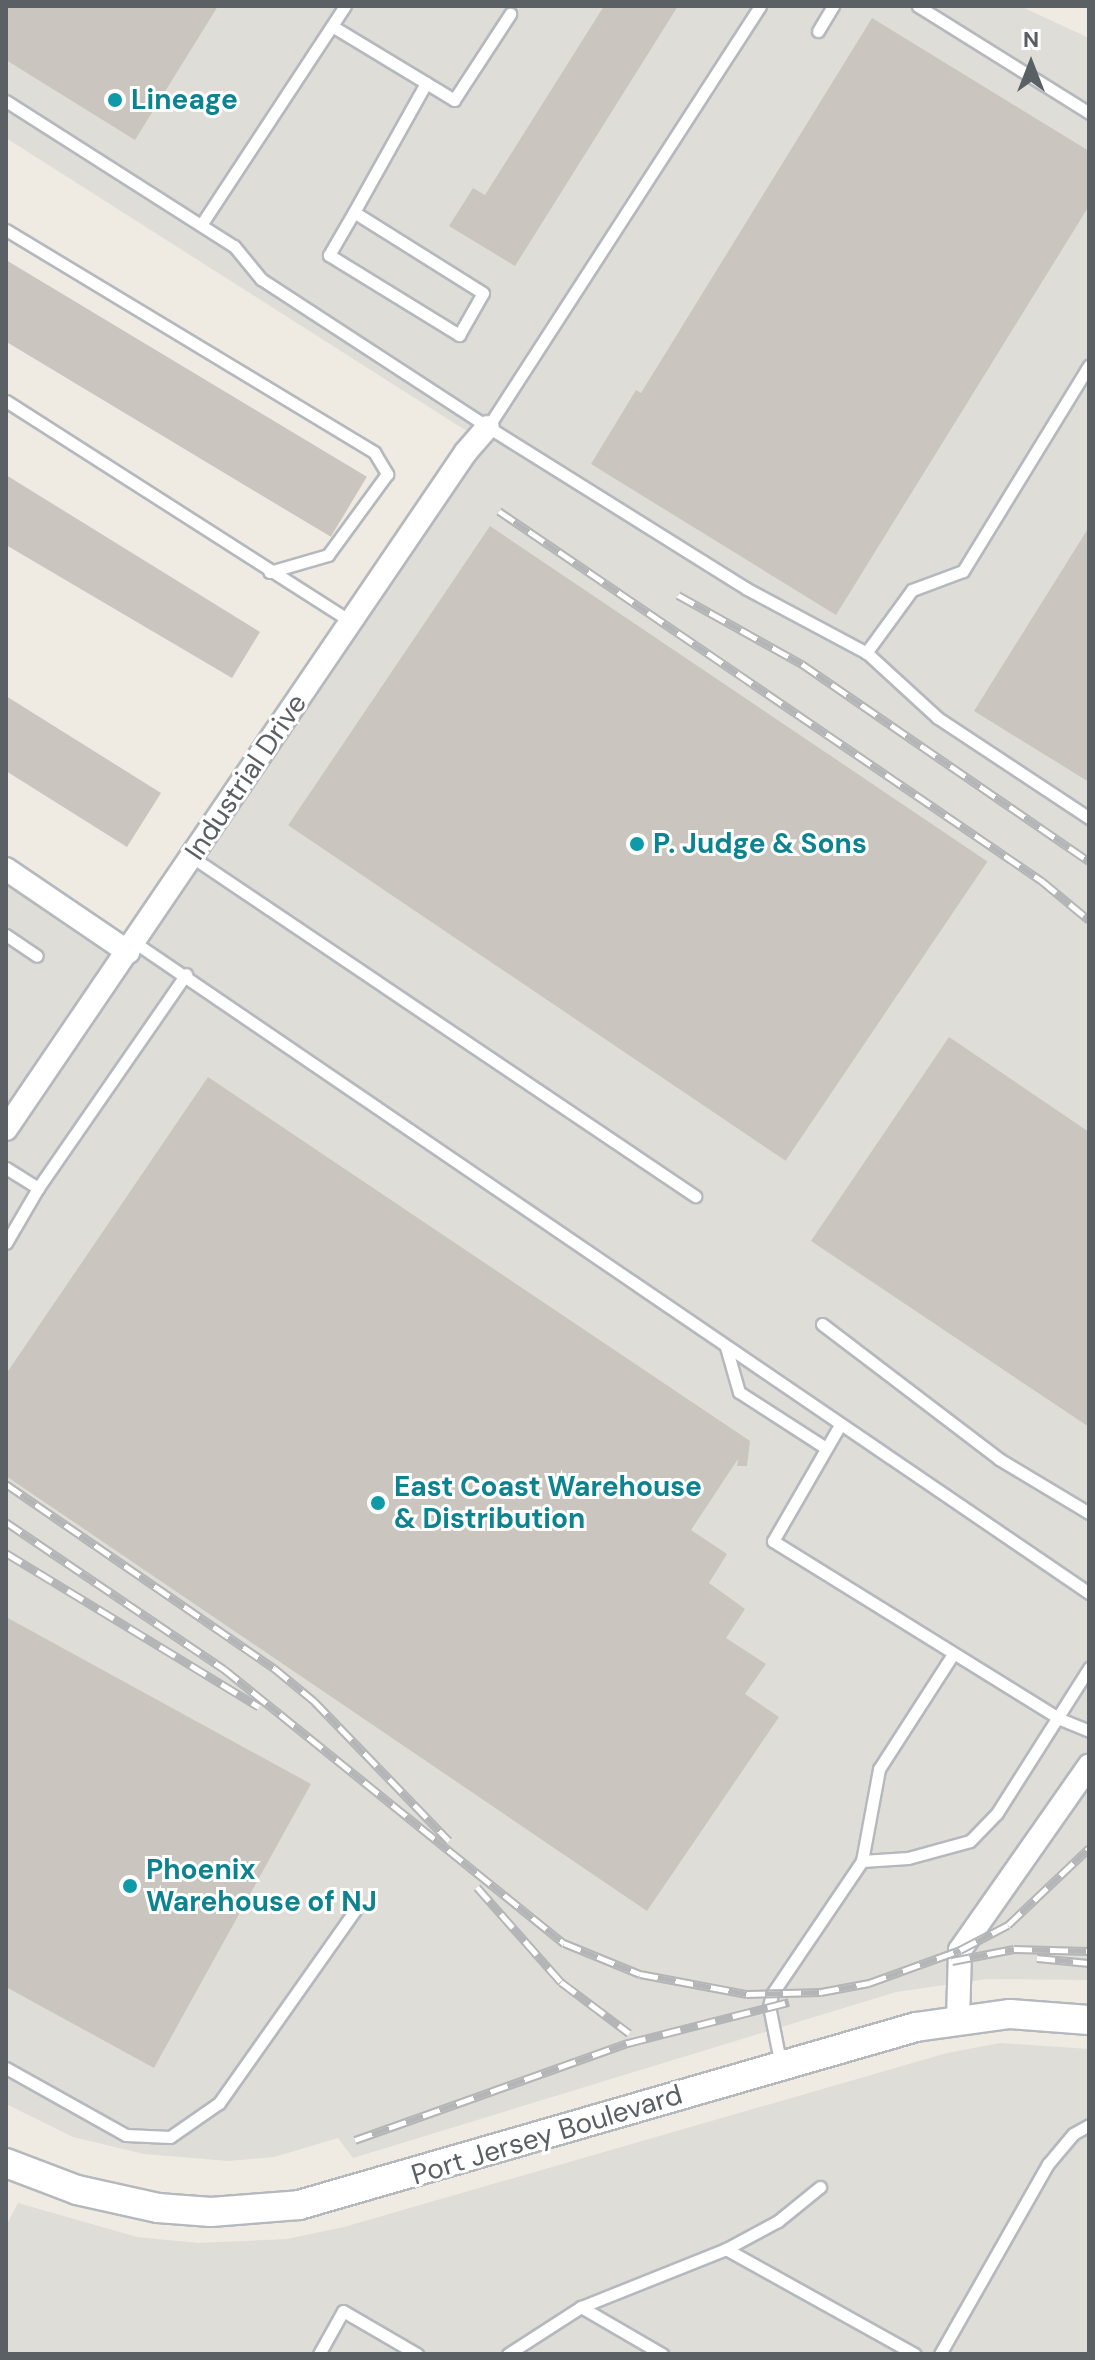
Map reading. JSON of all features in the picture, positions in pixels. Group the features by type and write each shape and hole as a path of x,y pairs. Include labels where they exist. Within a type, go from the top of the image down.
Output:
{"street":[{"name":"Industrial Drive","path":"6,1129 351,622 488,427"},
{"path":"6,869 131,947"},
{"path":"958,2019 960,1950 1089,1766"},
{"name":"Port Jersey Boulevard","path":"6,2163 130,2203 211,2212 271,2209 359,2191 781,2066 958,2019 1010,2014 1089,2020"}],"lane":[{"path":"201,225 345,6"},
{"path":"488,427 760,6"},
{"path":"818,31 833,6"},
{"path":"918,6 1089,113"},
{"path":"332,26 454,100 510,14"},
{"path":"354,212 483,293 459,335 329,255 426,83"},
{"path":"6,101 234,246 261,279 488,427 747,589 866,653 938,718 1089,818"},
{"path":"6,230 374,452 387,474 328,555 269,572"},
{"path":"866,653 912,590 963,571 1089,365"},
{"path":"6,401 351,622"},
{"path":"192,857 695,1196"},
{"path":"6,935 37,956"},
{"path":"131,947 186,974 1089,1593"},
{"path":"6,1243 38,1188 186,974"},
{"path":"6,1168 38,1188"},
{"path":"822,1324 999,1459 1089,1513"},
{"path":"726,1347 739,1392 826,1448"},
{"path":"840,1425 773,1541 1060,1719 1089,1731"},
{"path":"781,2066 769,2006 772,1994 862,1861 879,1769 953,1654"},
{"path":"862,1861 908,1858 970,1841 997,1813 1060,1719 1089,1668"},
{"path":"6,2068 126,2135 170,2137 219,2103 356,1909"},
{"path":"940,2354 1048,2164 1073,2134 1089,2125"},
{"path":"508,2354 581,2307 726,2249 778,2221 820,2187"},
{"path":"726,2249 915,2354"},
{"path":"581,2307 662,2354"},
{"path":"319,2354 343,2311 417,2354"}],"shaded area":[{"path":"6,6 1020,6 1089,38 1089,1980 987,1979 896,1992 353,2158 338,2138 274,2157 229,2161 144,2154 73,2137 6,2104 6,860 132,944 476,437 6,138"},
{"path":"1000,2043 1089,2049 1089,2354 6,2354 6,2226 18,2203 137,2237 198,2243 287,2239 344,2227 947,2053"}],"building":[{"name":"Lineage","path":"6,6 218,6 135,140 6,60"},
{"path":"604,6 678,6 515,266 449,226 473,188 485,195"},
{"path":"872,18 1089,151 1089,206 836,615 591,464 636,390 641,393"},
{"path":"6,260 367,477 331,537 6,342"},
{"path":"6,475 260,632 232,678 6,545"},
{"name":"P. Judge & Sons","path":"490,526 987,862 786,1161 288,825"},
{"path":"1089,527 1089,782 974,711"},
{"path":"6,696 161,793 127,847 6,771"},
{"path":"949,1037 1089,1132 1089,1427 811,1241"},
{"name":"East Coast Warehouse & Distribution","path":"208,1077 750,1441 747,1466 737,1466 738,1459 691,1530 727,1554 709,1583 745,1609 726,1638 766,1664 745,1694 779,1717 647,1911 6,1476 6,1374"},
{"name":"Phoenix Warehouse of NJ","path":"6,1617 311,1784 154,2068 6,1987"}],"railway":[{"path":"499,511 1042,881 1089,920"},
{"path":"678,595 802,664 1089,861"},
{"path":"6,1484 274,1668 314,1701 449,1841"},
{"path":"6,1522 224,1669 564,1943 640,1974 747,1994 821,1992 869,1983 960,1950 1008,1925 1089,1848"},
{"path":"6,1553 259,1707"},
{"path":"477,1887 561,1982 629,2033"},
{"path":"952,1961 1014,1949 1089,1951"},
{"path":"1037,1958 1089,1963"},
{"path":"355,2140 628,2043 789,2002"}],"place":[{"name":"Lineage","path":"115,100"},
{"name":"P. Judge & Sons","path":"637,844"},
{"name":"East Coast Warehouse & Distribution","path":"378,1503"},
{"name":"Phoenix Warehouse of NJ","path":"130,1886"}]}
